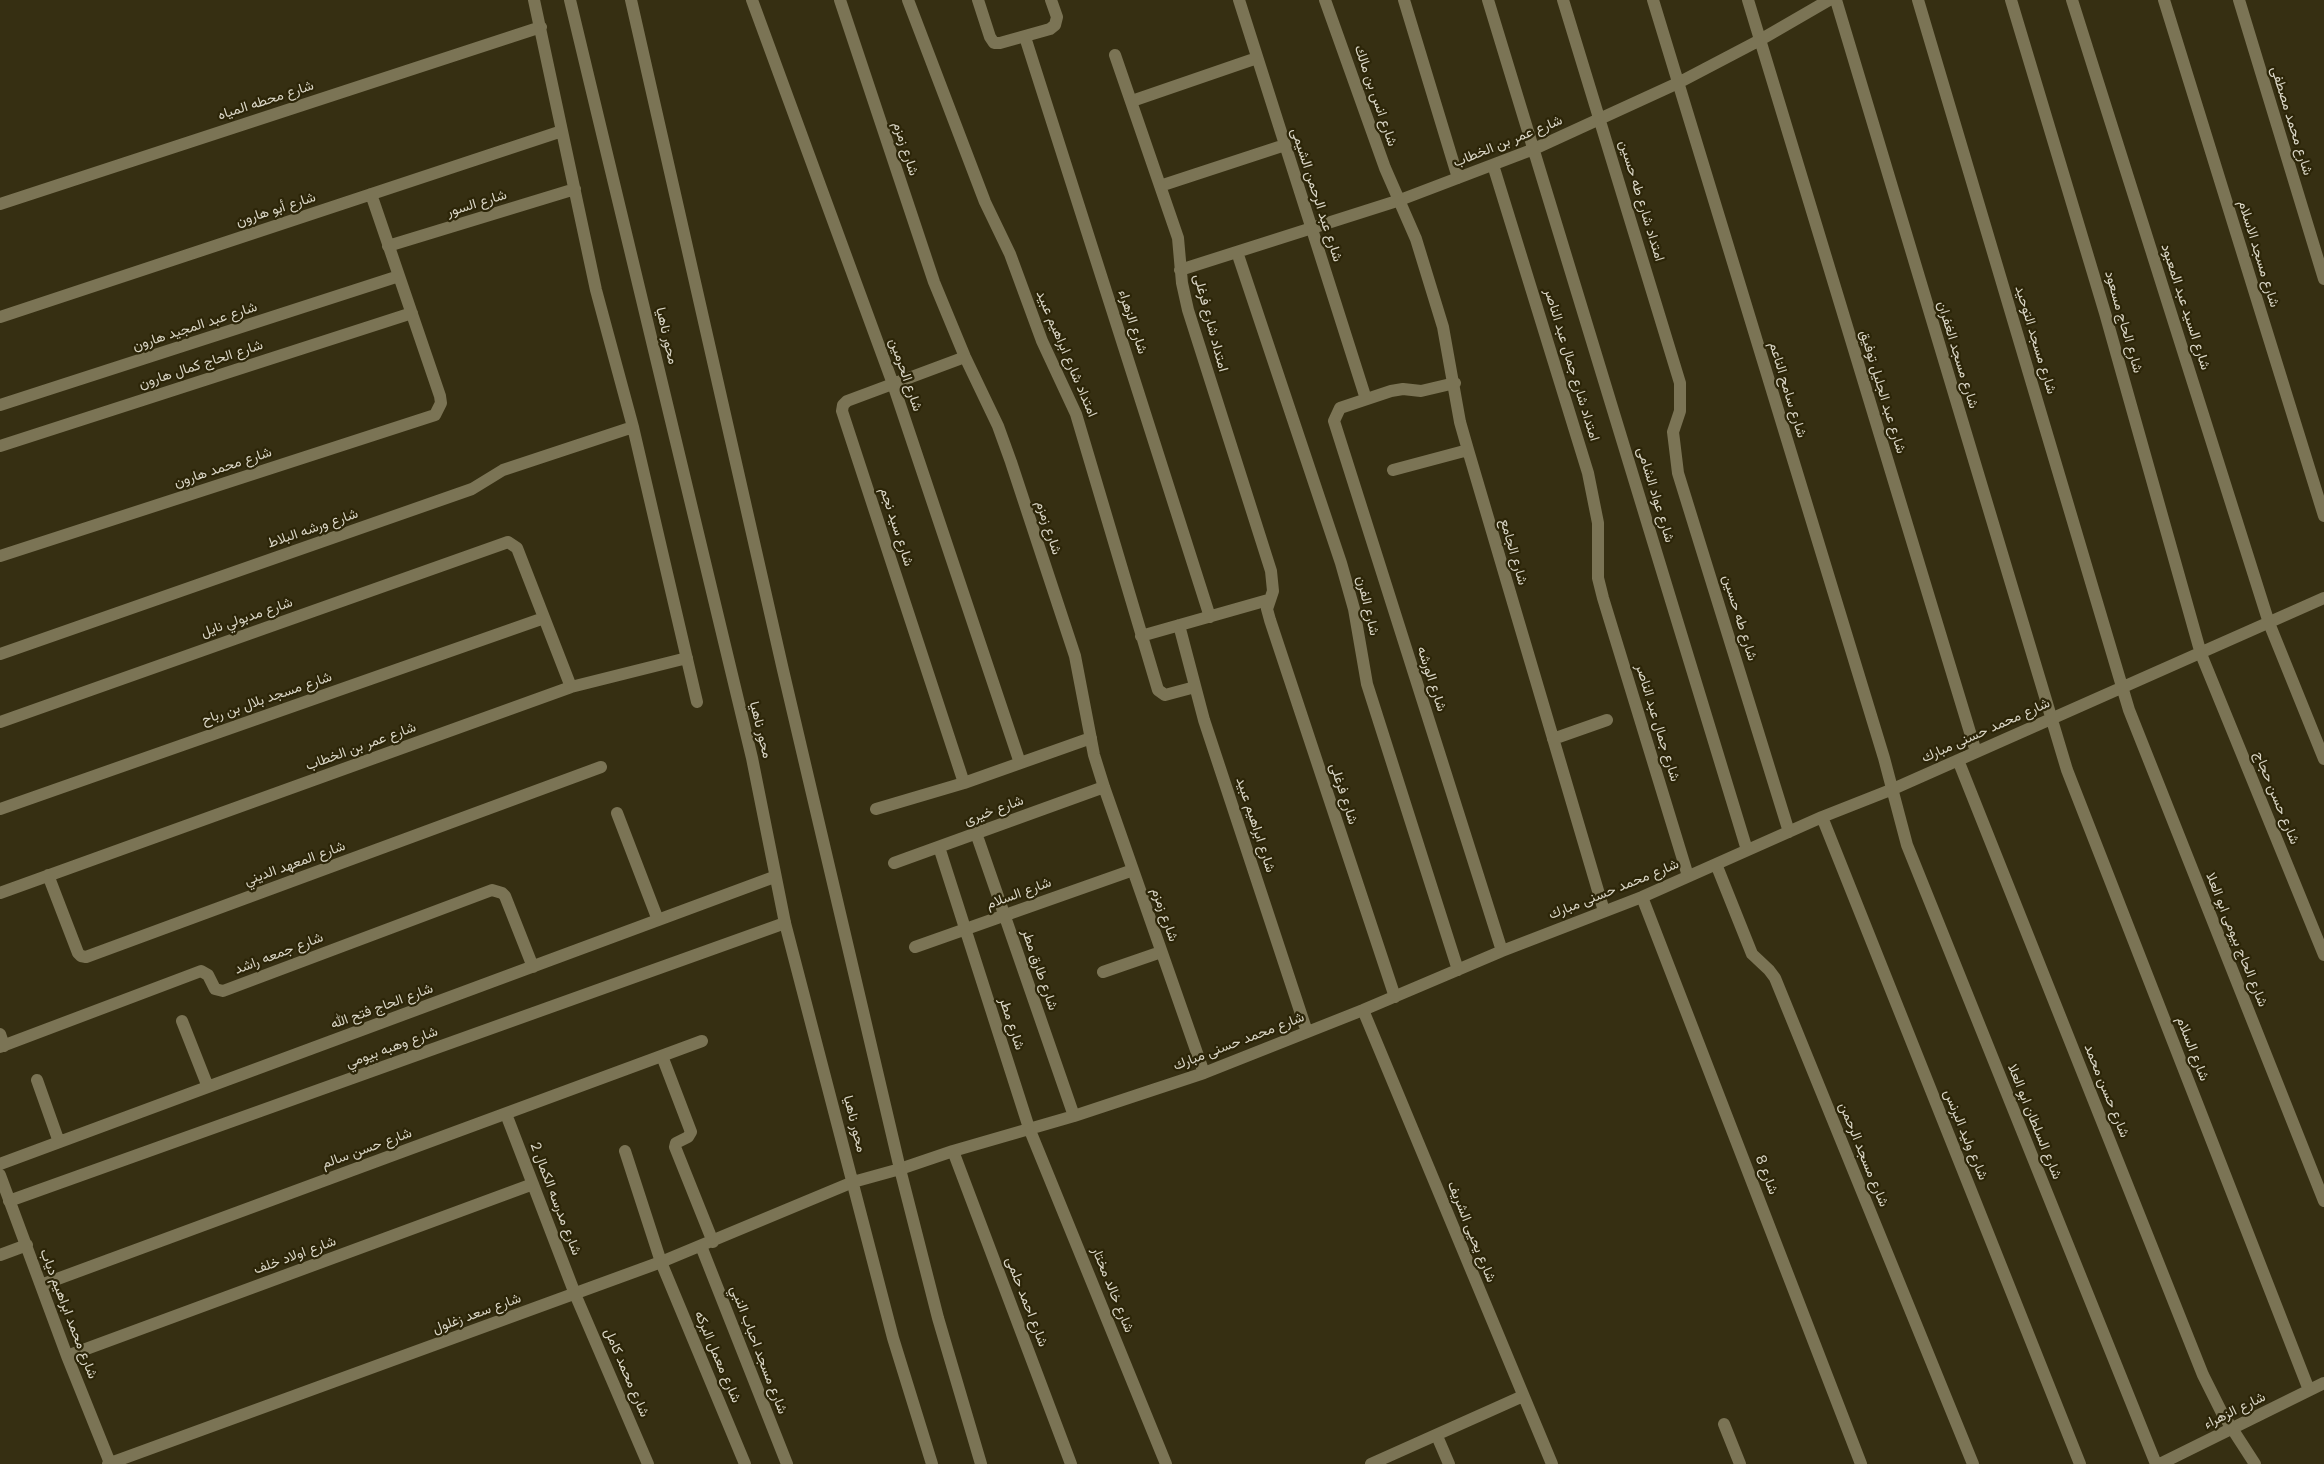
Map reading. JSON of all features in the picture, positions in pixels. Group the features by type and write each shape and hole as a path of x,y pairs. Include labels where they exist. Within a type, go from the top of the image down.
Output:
{"street":[{"path":"534,0 596,290 633,427 697,702"},
{"name":"محور ناهيا","path":"570,0 752,758 774,877 785,923 894,1338 932,1464"},
{"path":"631,0 783,670 900,1169 938,1318 981,1464"},
{"name":"شارع الحرمين","path":"752,0 893,384 1020,763"},
{"name":"شارع زمزم","path":"840,0 934,282 964,356 998,426 1014,471 1075,656 1091,738 1104,787 1204,1073"},
{"name":"امتداد شارع ابراهيم عبيد","path":"908,0 985,202 1010,254 1039,334 1076,414 1141,636 1160,693 1166,695 1194,686"},
{"path":"978,0 990,37 994,43 1025,37 1055,25 1057,17 1051,0"},
{"name":"شارع عبد الرحمن الشيمى","path":"1239,0 1366,399"},
{"name":"شارع انس بن مالك","path":"1325,0 1379,152 1400,200"},
{"path":"1404,0 1458,178"},
{"name":"شارع عواد الشامى","path":"1488,0 1748,850"},
{"name":"امتداد شارع طه حسين","path":"1563,0 1680,383 1680,412"},
{"name":"شارع سامح الناعم","path":"1653,0 1893,790"},
{"name":"شارع عبد الجليل توفيق","path":"1748,0 1976,752"},
{"name":"شارع عمر بن الخطاب","path":"1180,270 1400,200 1534,148 1678,83 1760,40 1829,0"},
{"name":"شارع مسجد الغفران","path":"1836,0 2050,718"},
{"name":"شارع مسجد التوحيد","path":"1918,0 2123,688"},
{"name":"شارع الحاج مسعود","path":"2011,0 2106,314 2201,654"},
{"name":"شارع السيد عبد المعبود","path":"2072,0 2269,623 2324,759"},
{"name":"شارع مسجد الاسلام","path":"2164,0 2324,516"},
{"name":"شارع محمد مصطفى","path":"2239,0 2324,279"},
{"name":"شارع محطه المياه","path":"0,204 541,27"},
{"name":"شارع الزهراء","path":"1025,37 1210,617"},
{"name":"امتداد شارع فرغلى","path":"1116,55 1178,238 1180,270 1188,310 1271,571 1272,591 1268,600"},
{"path":"1132,102 1257,58"},
{"name":"شارع أبو هارون","path":"0,317 562,131"},
{"path":"1160,186 1285,145"},
{"name":"امتداد شارع جمال عبد الناصر","path":"1493,165 1588,474 1598,523 1598,578"},
{"name":"شارع السور","path":"388,246 575,190"},
{"path":"371,194 412,313"},
{"name":"شارع الجامع","path":"1400,200 1416,240 1444,327 1455,383 1460,422 1604,912"},
{"name":"شارع الفرن","path":"1237,252 1343,571 1354,609 1367,684 1458,970"},
{"name":"شارع عبد المجيد هارون","path":"0,405 399,276"},
{"name":"شارع محمد هارون","path":"0,556 435,414 441,403 440,396 412,313"},
{"name":"شارع الحاج كمال هارون","path":"0,446 412,313"},
{"name":"شارع سيد نجم","path":"964,356 847,401 842,406 842,411 964,782"},
{"path":"1366,399 1391,391 1403,389 1421,392 1455,383"},
{"name":"شارع الورشه","path":"1366,399 1340,408 1335,416 1335,426 1502,950"},
{"name":"شارع طه حسين","path":"1680,412 1672,432 1678,473 1789,832"},
{"name":"شارع ورشه البلاط","path":"0,654 472,489 504,470 633,427"},
{"path":"1393,470 1468,450"},
{"name":"شارع مدبولي نايل","path":"0,722 505,543 512,543 517,548 544,618"},
{"name":"شارع جمال عبد الناصر","path":"1598,578 1688,876"},
{"name":"شارع محمد حسنى مبارك","path":"853,1182 1074,1116 1204,1073 1363,1010 1502,950 1642,897 1822,817 1893,790 2050,718 2201,654 2324,598"},
{"path":"1141,636 1268,600"},
{"name":"شارع فرغلى","path":"1268,600 1270,620 1394,997"},
{"path":"544,618 571,688"},
{"name":"شارع مسجد بلال بن رباح","path":"0,809 544,618"},
{"name":"شارع ابراهيم عبيد","path":"1179,626 1194,686 1307,1032"},
{"name":"شارع حسن حجاج","path":"2201,654 2324,955"},
{"name":"شارع عمر بن الخطاب","path":"0,893 571,688 687,658"},
{"name":"شارع الحاج بيومى ابو العلا","path":"2123,688 2139,736 2324,1201"},
{"name":"شارع السلام","path":"2050,718 2070,780 2309,1390"},
{"path":"1553,739 1607,720"},
{"path":"876,809 964,782 1091,738"},
{"name":"شارع حسن محمد","path":"1958,760 2193,1351 2213,1395 2255,1464"},
{"name":"شارع المعهد الديني","path":"48,875 78,953 86,957 601,767"},
{"name":"شارع خيرى","path":"894,863 1104,787"},
{"name":"شارع السلطان ابو العلا","path":"1893,790 1897,815 1907,845 2156,1464"},
{"path":"617,813 658,920"},
{"name":"شارع وليد البرنس","path":"1822,817 2080,1464"},
{"name":"شارع طارق مطر","path":"976,834 1074,1116"},
{"name":"شارع مطر","path":"939,847 1029,1128"},
{"name":"شارع مسجد الرحمن","path":"1716,864 1752,954 1775,978 1973,1464"},
{"name":"شارع السلام","path":"915,947 1132,870"},
{"name":"شارع الحاج فتح الله","path":"0,1164 774,877"},
{"name":"شارع جمعه راشد","path":"1,1042 201,970 208,975 215,989 223,991 492,890 502,892 506,896 533,967"},
{"name":"شارع 8","path":"1642,897 1862,1464"},
{"name":"شارع وهبه بيومي","path":"9,1201 785,923"},
{"path":"1102,972 1161,952"},
{"name":"شارع يحيى الشريف","path":"1363,1010 1552,1464"},
{"path":"182,1021 208,1087"},
{"name":"شارع حسن سالم","path":"41,1286 702,1041"},
{"name":"شارع مسجد احباب النبي","path":"662,1056 691,1132 688,1138 676,1142 675,1147 707,1244 787,1464"},
{"path":"37,1080 59,1142"},
{"name":"شارع مدرسه الكمال 2","path":"506,1114 575,1294"},
{"name":"شارع خالد مختار","path":"1029,1128 1166,1464"},
{"name":"شارع معمل البركه","path":"625,1151 661,1262 745,1464"},
{"name":"شارع احمد حلمى","path":"953,1151 1071,1464"},
{"name":"شارع محمد ابراهيم دياب","path":"0,1175 109,1464"},
{"name":"شارع سعد زغلول","path":"109,1464 661,1262 853,1182"},
{"name":"شارع اولاد خلف","path":"67,1356 533,1184"},
{"path":"0,1255 26,1245"},
{"name":"شارع محمد كامل","path":"575,1294 648,1464"},
{"name":"شارع الزهراء","path":"2160,1464 2324,1383"},
{"path":"1370,1464 1523,1396"},
{"path":"1724,1424 1740,1464"},
{"path":"1436,1436 1449,1464"}]}
